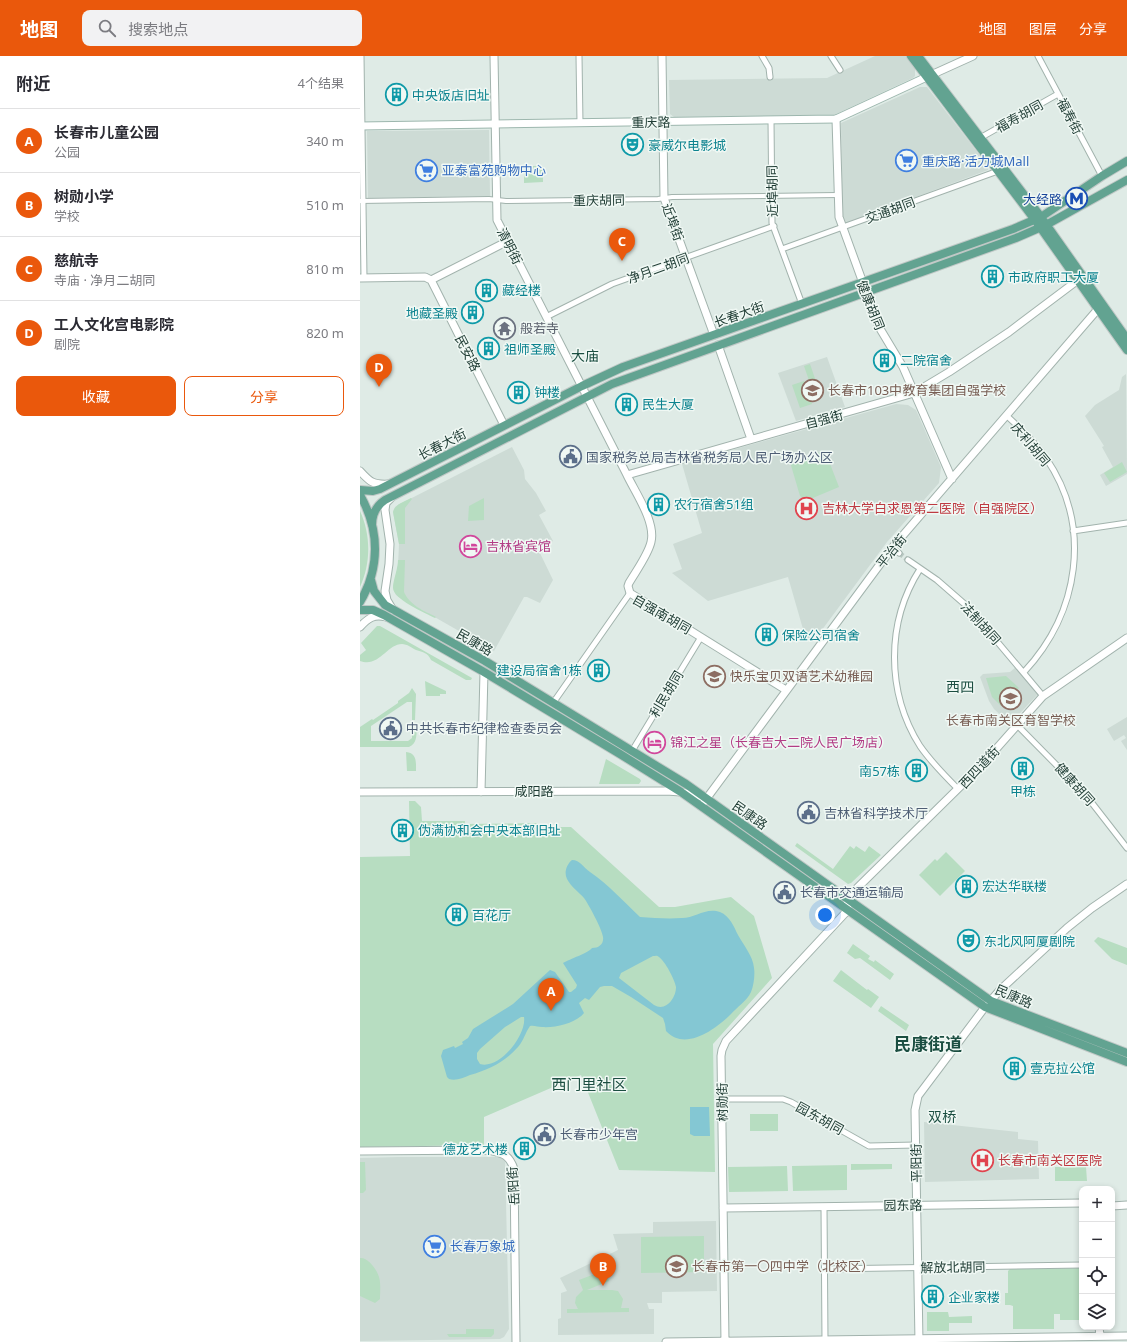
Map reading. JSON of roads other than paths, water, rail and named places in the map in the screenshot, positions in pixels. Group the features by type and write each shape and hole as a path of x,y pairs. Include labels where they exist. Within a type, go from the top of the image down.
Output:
{"main road":[{"path":"910,56 929,76 980,138 1038,218 1078,280 1127,350"},
{"path":"918,56 929,76 998,171 1038,218"},
{"name":"长春大街","path":"360,490 373,491 391,484 582,386 623,367 1013,230 1038,218 1127,161"},
{"name":"长春大街","path":"372,525 372,517 376,509 382,502 395,494 627,378 1016,238 1043,226 1127,180"},
{"path":"1043,226 1127,339"},
{"path":"360,495 368,511 375,536 375,554 371,580 360,602"},
{"name":"民康路","path":"371,580 372,587 385,605 485,661 706,798 848,898 988,1004 996,1012 1127,1062"},
{"name":"民康路","path":"360,610 373,610 390,618 484,672 681,792 848,910 988,1004 1127,1053"}],"street":[{"path":"361,56 362,278 425,277 431,280 508,241"},
{"name":"清明街","path":"494,56 497,220 587,397"},
{"path":"579,56 580,123"},
{"name":"近埠街","path":"662,56 664,198 714,335"},
{"path":"762,56 770,68 770,77"},
{"path":"831,56 840,70"},
{"name":"重庆路","path":"361,126 836,119 973,56"},
{"name":"福寿街","path":"1038,56 1102,176"},
{"name":"福寿胡同","path":"980,138 1058,94"},
{"name":"健康胡同","path":"836,119 839,217 842,227 879,327 903,367 952,479"},
{"name":"近埠胡同","path":"771,120 774,226 802,304"},
{"name":"交通胡同","path":"782,249 998,171"},
{"name":"重庆胡同","path":"362,201 506,201 838,195"},
{"name":"净月二胡同","path":"546,317 612,284 774,226"},
{"name":"民安路","path":"431,280 504,426"},
{"name":"自强街","path":"626,475 914,393 949,372 1002,336 1078,280"},
{"name":"平治街","path":"701,806 892,548 1098,309"},
{"path":"718,345 751,439"},
{"path":"587,397 650,521 652,535 650,546 629,583 628,586 630,593"},
{"name":"庆利胡同","path":"1007,416 1031,440 1052,470 1067,503 1073,531 1073,575 1064,611 1047,644 1024,672"},
{"path":"360,471 372,483 391,484"},
{"path":"394,610 387,600 384,591 390,564 390,544 385,510 386,504 395,494"},
{"path":"1073,531 1127,523"},
{"path":"892,548 899,553"},
{"name":"法制胡同","path":"908,560 953,593 968,607 1043,696"},
{"path":"920,569 908,590 898,623 894,651 896,680 902,708 914,736 935,766 958,789"},
{"name":"自强南胡同","path":"553,702 630,593 786,690"},
{"path":"360,627 366,620 373,616 390,618"},
{"name":"利民胡同","path":"632,751 701,637"},
{"name":"西四道街","path":"848,898 981,766 1043,696 1127,638"},
{"path":"482,792 484,672"},
{"name":"健康胡同","path":"1017,725 1085,794 1127,848"},
{"name":"咸阳路","path":"360,792 655,791 681,792 706,798"},
{"name":"平阳街","path":"919,1340 915,1110 918,1096 988,1004 1067,928 1092,908 1127,884"},
{"path":"848,898 848,910"},
{"name":"树勋街","path":"725,1342 722,1050 726,1041 848,910"},
{"name":"园东胡同","path":"722,1099 782,1099 791,1102 869,1146 916,1145"},
{"name":"岳阳街","path":"360,1151 488,1150 507,1156 512,1162 514,1169 516,1342"},
{"name":"园东路","path":"723,1208 1079,1203"},
{"path":"1115,1206 1127,1205"},
{"path":"824,1207 825,1340"},
{"name":"解放北胡同","path":"825,1269 1079,1265"},
{"path":"1099,1330 1100,1336"},
{"path":"666,1342 919,1340 1127,1336"}],"water":[{"path":"575,860 580,863 610,888 640,917 687,918 710,911 720,912 726,916 750,955 753,964 754,980 749,995 725,1020 709,1032 691,1039 682,1039 674,1037 666,1031 663,1018 631,997 612,986 600,987 589,1000 585,998 579,1003 584,1013 576,1020 553,1027 530,1026 518,1047 502,1061 483,1071 454,1080 449,1079 447,1077 441,1056 443,1050 454,1046 455,1048 463,1044 462,1042 468,1038 473,1029 513,1004 550,970 555,972 569,992 571,992 577,985 563,963 602,944 602,933 592,911 584,898 566,877 567,867 570,862","holes":["653,956 658,956 664,962 672,975 676,987 676,991 670,1003 662,1007 654,1005 619,978 621,973","521,1017 524,1017 524,1024 521,1033 510,1050 495,1062 480,1064 477,1059 477,1053 480,1049 505,1027"]},
{"path":"690,1107 709,1107 710,1136 694,1136 690,1134"}],"tunnel":[{"path":"899,553 908,560"}],"place":[{"name":"中央饭店旧址","path":"396,95"},
{"name":"豪威尔电影城","path":"633,145"},
{"name":"重庆路·活力城Mall","path":"906,161"},
{"name":"亚泰富苑购物中心","path":"427,170"},
{"name":"大经路","path":"1077,199"},
{"name":"慈航寺","path":"622,261"},
{"name":"市政府职工大厦","path":"993,277"},
{"name":"藏经楼","path":"487,290"},
{"name":"地藏圣殿","path":"473,313"},
{"name":"般若寺","path":"505,328"},
{"name":"祖师圣殿","path":"489,349"},
{"name":"二院宿舍","path":"885,360"},
{"name":"工人文化宫电影院","path":"379,387"},
{"name":"长春市103中教育集团自强学校","path":"812,390"},
{"name":"钟楼","path":"518,392"},
{"name":"民生大厦","path":"626,404"},
{"name":"国家税务总局吉林省税务局人民广场办公区","path":"570,457"},
{"name":"农行宿舍51组","path":"658,504"},
{"name":"吉林大学白求恩第二医院（自强院区）","path":"806,508"},
{"name":"吉林省宾馆","path":"471,546"},
{"name":"保险公司宿舍","path":"767,635"},
{"name":"建设局宿舍1栋","path":"598,670"},
{"name":"快乐宝贝双语艺术幼稚园","path":"714,676"},
{"name":"长春市南关区育智学校","path":"1011,698"},
{"name":"中共长春市纪律检查委员会","path":"390,728"},
{"name":"锦江之星（长春吉大二院人民广场店）","path":"655,742"},
{"name":"甲栋","path":"1023,769"},
{"name":"南57栋","path":"916,771"},
{"name":"吉林省科学技术厅","path":"808,813"},
{"name":"伪满协和会中央本部旧址","path":"403,830"},
{"name":"宏达华联楼","path":"966,886"},
{"name":"长春市交通运输局","path":"785,892"},
{"name":"百花厅","path":"457,915"},
{"name":"东北风阿厦剧院","path":"969,941"},
{"name":"长春市儿童公园","path":"551,1011"},
{"name":"壹克拉公馆","path":"1015,1068"},
{"name":"长春市少年宫","path":"545,1134"},
{"name":"德龙艺术楼","path":"524,1149"},
{"name":"长春市南关区医院","path":"982,1160"},
{"name":"长春万象城","path":"434,1246"},
{"name":"长春市第一〇四中学（北校区）","path":"677,1266"},
{"name":"树勋小学","path":"603,1286"},
{"name":"企业家楼","path":"933,1297"}],"district":[{"name":"大庙","path":"585,355"},
{"name":"西四","path":"960,686"},
{"name":"民康街道","path":"928,1043"},
{"name":"西门里社区","path":"589,1084"},
{"name":"双桥","path":"942,1116"}]}
